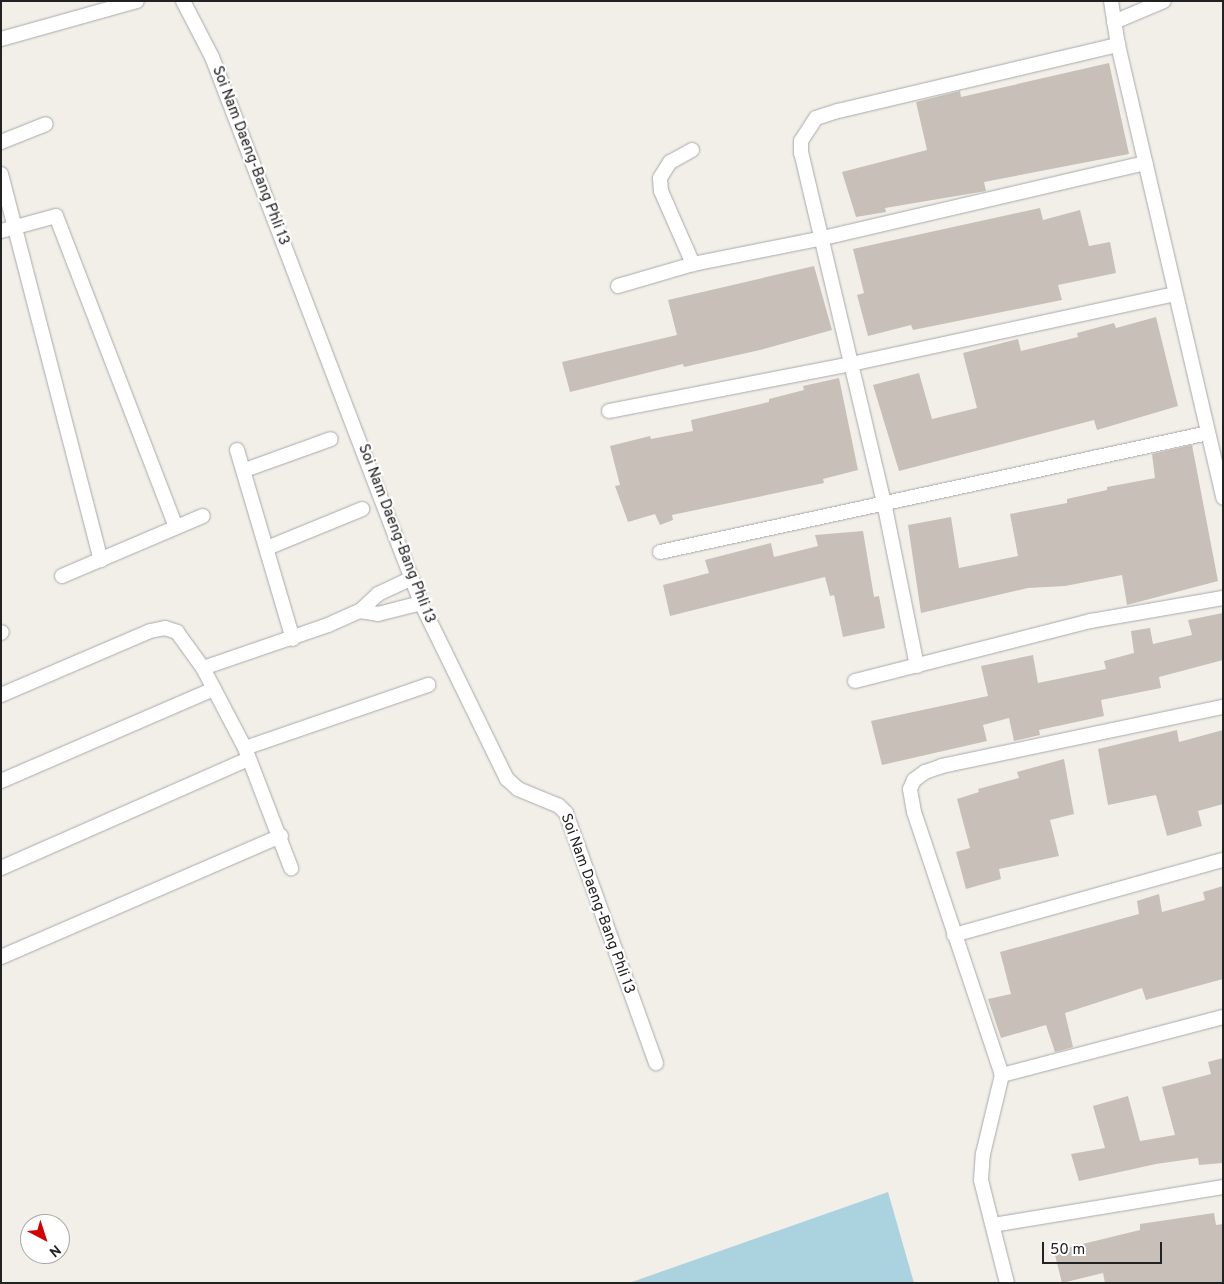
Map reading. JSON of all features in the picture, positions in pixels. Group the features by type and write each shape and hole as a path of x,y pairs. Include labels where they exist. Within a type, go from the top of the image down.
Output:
{"street":[{"path":"1,39 137,1"},
{"name":"Soi Nam Daeng-Bang Phli 13","path":"183,1 212,57 420,602 507,779 518,789 559,806 566,813 656,1063"},
{"path":"1111,1 1118,45 1174,294 1223,498"},
{"path":"1114,22 1164,1"},
{"path":"917,666 884,503 824,238 801,153 806,130 816,118 1118,45"},
{"path":"1,142 46,124"},
{"path":"692,150 670,162 660,178 662,191 693,264"},
{"path":"618,286 693,264 824,238 1145,163"},
{"path":"1,174 8,229 101,560"},
{"path":"8,229 56,216 176,527"},
{"path":"608,411 851,364 1174,294"},
{"path":"660,552 1208,432"},
{"path":"245,470 331,439"},
{"path":"237,450 245,470 293,639"},
{"path":"267,548 362,509"},
{"path":"62,576 203,516"},
{"path":"203,668 293,639 360,611 378,594 410,579"},
{"path":"855,681 1091,621 1223,598"},
{"path":"360,611 378,614 420,602"},
{"path":"1,695 150,631 165,628 177,632 185,640 203,668 247,754 281,836 291,868"},
{"path":"1,868 247,754 428,685"},
{"path":"1,781 214,689"},
{"path":"1007,1283 982,1171 1002,1075 914,812 910,790 914,780 942,766 1223,707"},
{"path":"1,957 281,836"},
{"path":"954,935 1223,860"},
{"path":"1002,1075 1223,1017"},
{"path":"993,1225 1223,1186"}],"water":[{"path":"888,1192 914,1283 629,1283"}],"building":[{"path":"1109,63 1129,154 984,182 986,191 885,208 886,212 856,217 842,172 927,150 916,102 960,91 961,97"},
{"path":"1040,208 1043,220 1080,210 1089,246 1110,242 1116,273 1058,285 1062,300 913,330 911,325 868,336 857,295 864,293 853,249"},
{"path":"814,266 832,330 760,350 684,367 683,364 570,392 562,362 677,335 668,300"},
{"path":"1156,317 1178,406 1097,430 1094,420 899,471 873,385 919,373 932,419 977,408 963,353 1018,339 1021,351 1078,337 1077,333 1114,323 1116,328"},
{"path":"839,378 858,470 823,479 824,483 672,515 673,520 660,525 655,514 628,522 615,486 620,485 610,446 650,436 651,439 693,431 691,420 769,402 769,399 804,390 803,386"},
{"path":"1192,445 1218,581 1127,605 1122,575 1065,586 1028,588 921,613 908,525 951,517 959,568 1018,556 1010,514 1067,503 1067,499 1107,490 1107,487 1155,478 1152,454"},
{"path":"863,531 874,597 879,596 885,628 843,637 834,595 830,596 825,577 670,616 663,585 709,573 705,560 771,543 774,557 818,546 815,535"},
{"path":"1223,613 1223,660 1159,677 1161,688 1101,700 1104,716 1039,730 1040,735 1014,741 1009,718 983,725 987,741 882,765 871,721 988,696 981,666 1033,655 1038,683 1106,669 1104,661 1134,653 1131,631 1150,628 1153,644 1192,635 1188,620"},
{"path":"1177,730 1179,742 1223,730 1223,804 1198,811 1202,826 1167,836 1156,795 1108,805 1098,749"},
{"path":"1064,759 1074,814 1050,820 1059,856 999,869 1001,879 966,889 956,852 970,848 957,799 979,792 978,789 1019,778 1017,772"},
{"path":"1223,886 1223,979 1146,1000 1142,988 1065,1013 1073,1047 1063,1050 1055,1052 1046,1025 1001,1038 988,999 1011,994 1000,952 1139,914 1137,901 1159,894 1162,912 1205,900 1203,892"},
{"path":"1223,1058 1223,1163 1199,1165 1198,1158 1156,1164 1079,1181 1071,1154 1105,1148 1093,1106 1128,1096 1140,1141 1175,1135 1162,1087 1211,1074 1208,1062"},
{"path":"1214,1213 1216,1225 1223,1224 1223,1283 1105,1283 1103,1273 1062,1283 1054,1251 1140,1230 1140,1224"}]}
